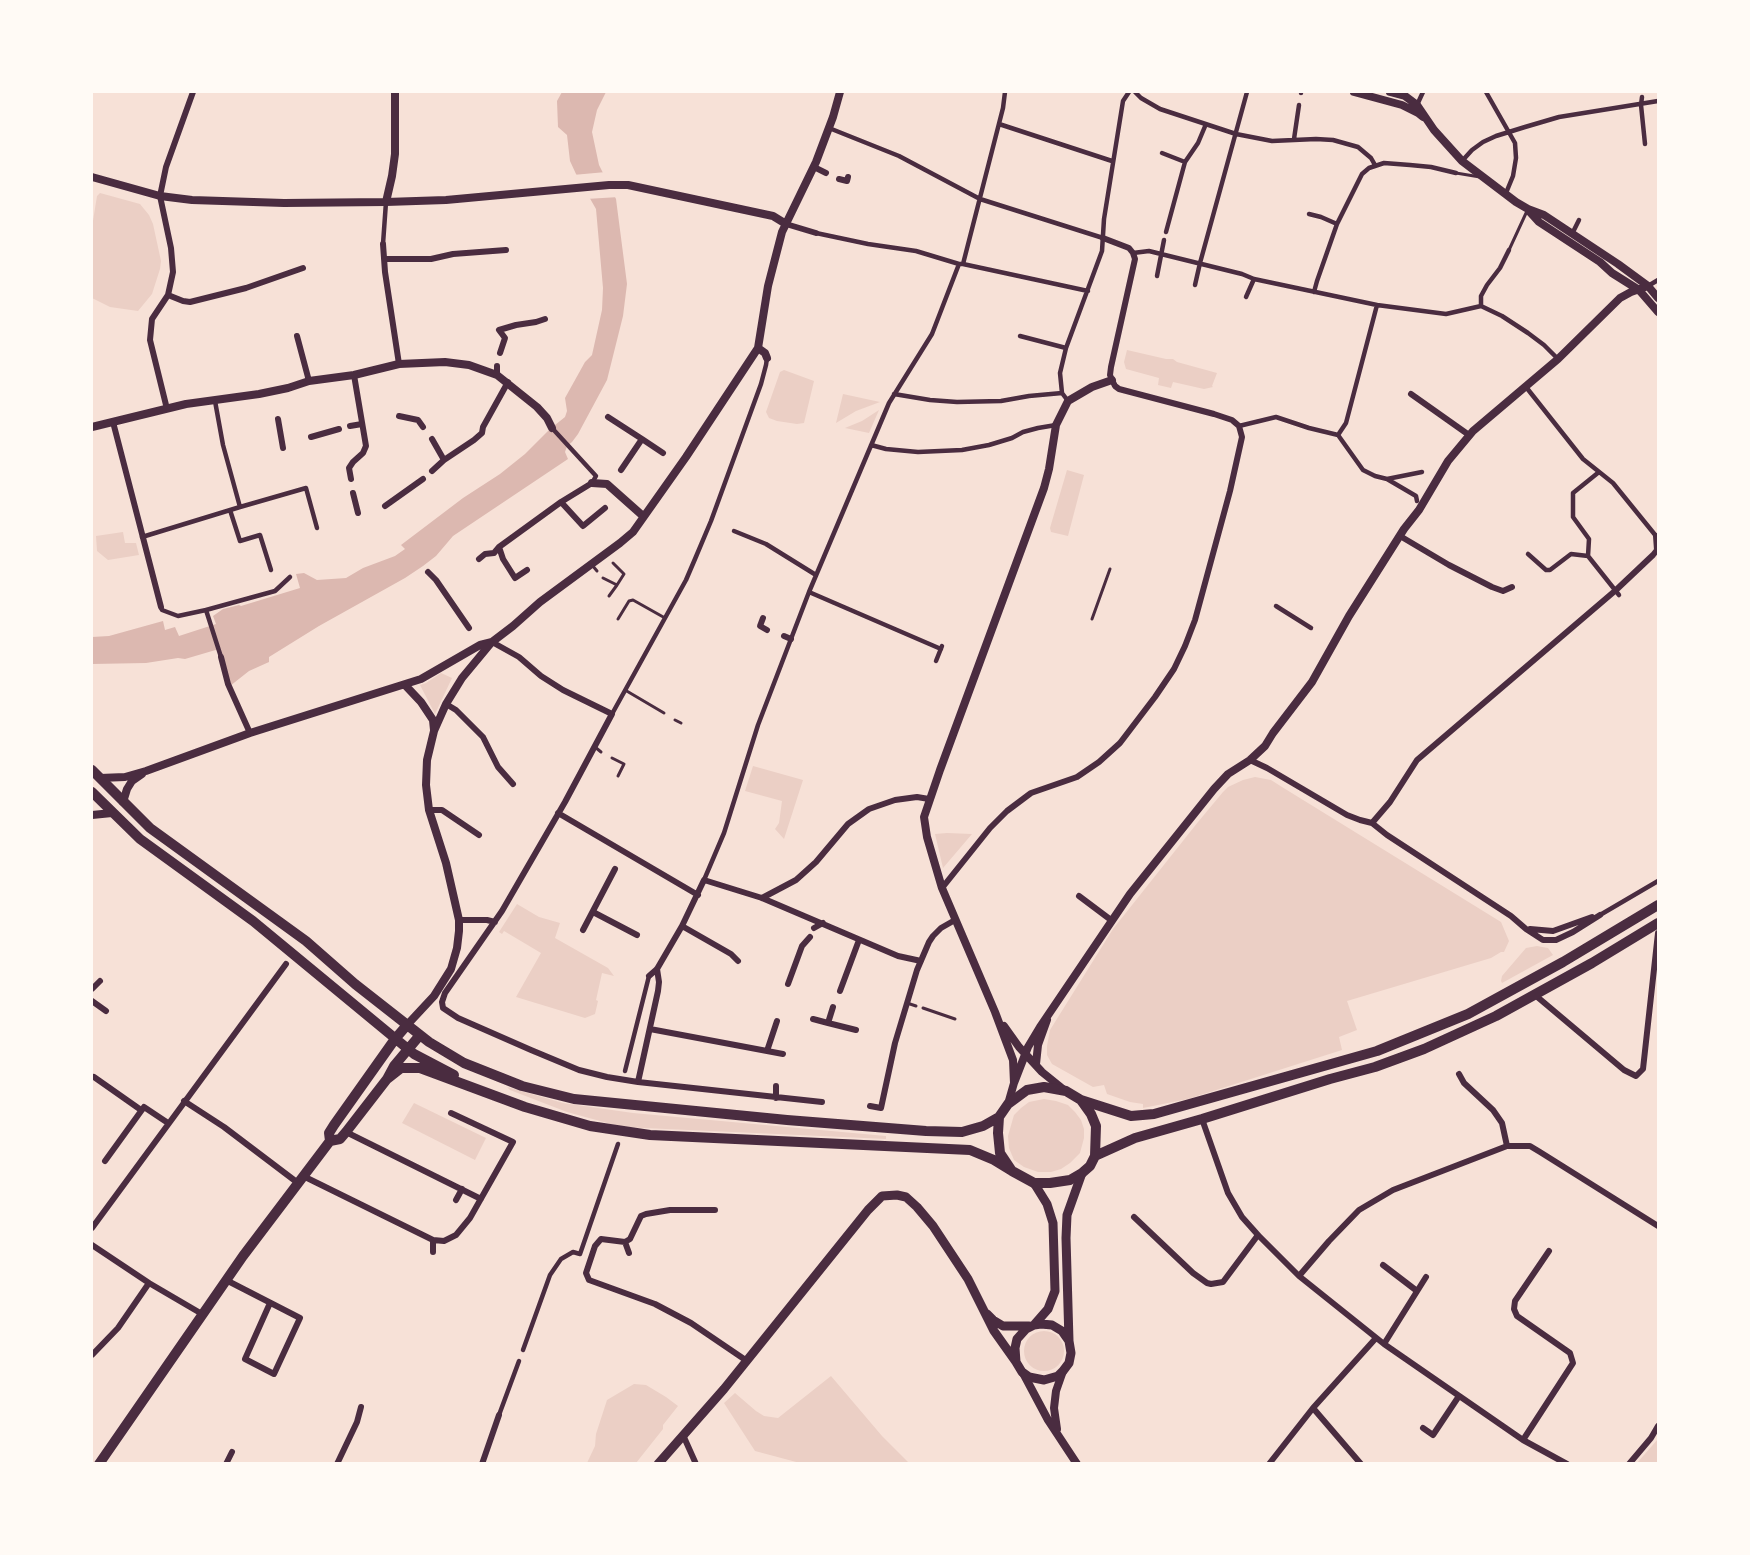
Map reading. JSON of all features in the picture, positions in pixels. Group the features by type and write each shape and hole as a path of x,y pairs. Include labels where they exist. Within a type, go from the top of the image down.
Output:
{"main road":[{"path":"96,774 157,832 306,941 355,984 420,1035 464,1063 522,1086 574,1099 787,1120 926,1131 962,1131 983,1126 999,1117 1008,1104 1027,1090 1034,1088 1055,1088 1066,1091 1081,1100 1131,1116 1154,1114 1377,1051 1468,1014 1563,962 1659,905"},
{"path":"92,792 140,839 253,921 408,1049 484,1092"},
{"path":"1095,1156 1135,1138 1375,1067 1465,1031 1535,995 1659,923"},
{"path":"330,1142 329,1133 334,1125 407,1025"},
{"path":"99,1464 202,1314 300,1179 330,1142 340,1139 346,1132 387,1079 394,1066 420,1035"},
{"path":"387,1079 401,1068 420,1068 525,1107 608,1130 650,1135 970,1150 994,1160 1034,1183 1070,1180 1090,1166 1095,1156 1096,1126 1081,1100"},
{"path":"999,1117 1000,1153 1012,1171"},
{"path":"658,1464 747,1361 876,1200 886,1194 906,1197 933,1226 968,1279 994,1331 1022,1372 1029,1377 1044,1380 1064,1371 1071,1353 1067,1215 1082,1173"},
{"path":"983,1311 1003,1326 1032,1326 1048,1309 1056,1292 1053,1223 1047,1204 1034,1183"},
{"path":"1016,1362 1014,1348 1017,1339 1021,1333 1032,1326 1041,1323 1053,1325 1062,1331 1069,1341"}],"street":[{"path":"167,409 155,363 150,332 152,319 168,294 173,261 160,196 166,167 193,92"},
{"path":"394,92 394,154 386,202 383,244 399,364"},
{"path":"407,1025 434,996 452,969 457,948 459,920 446,863 429,810 426,785 427,760 434,731 446,704 462,678 492,642 540,602 633,532 758,348 773,262 786,224 814,167 840,92"},
{"path":"625,1071 649,976 657,969 682,926 698,895 724,833 787,637 894,394 932,334 961,264 980,199 1005,92"},
{"path":"1068,401 1062,393 1060,373 1066,348 1102,251 1104,219 1123,101 1124,96 1129,92"},
{"path":"1135,92 1160,109 1236,134 1272,141 1306,138 1333,140 1358,147 1366,152 1375,165"},
{"path":"1195,285 1247,92"},
{"path":"1354,92 1402,105 1418,113 1428,122"},
{"path":"1390,92 1405,96 1417,105 1447,146 1462,160 1528,209 1539,222 1639,290 1659,312"},
{"path":"1417,105 1423,92"},
{"path":"1486,92 1515,143 1516,158 1513,176 1506,193"},
{"path":"1642,97 1645,144"},
{"path":"1462,160 1483,142 1496,136 1559,117 1659,101"},
{"path":"1294,139 1299,105"},
{"path":"999,124 1113,162"},
{"path":"1166,232 1185,162 1198,143 1206,124"},
{"path":"829,128 898,156 980,199 1129,248 1135,259 1111,367 1110,375 1115,386 1232,420 1239,426 1242,437 1195,621 1174,669 1120,743 1099,762 1077,777 1031,793 1007,811 990,828 942,888"},
{"path":"1366,152 1369,146"},
{"path":"1162,153 1185,162"},
{"path":"1314,292 1337,224 1362,174 1369,168 1384,163 1431,167 1456,173"},
{"path":"814,167 826,173"},
{"path":"92,177 160,196 192,200 284,203 386,202 453,199 609,185 643,187 773,216 786,224 816,233 868,244 916,250 961,264 1088,291"},
{"path":"839,178 847,181 848,177"},
{"path":"1528,209 1544,215 1625,269 1648,286 1659,298"},
{"path":"1309,214 1337,224"},
{"path":"1572,234 1579,220"},
{"path":"1156,276 1164,240"},
{"path":"384,259 431,259 453,254 506,250"},
{"path":"1481,306 1481,296 1509,250"},
{"path":"1133,253 1149,251 1254,279 1377,305 1446,314 1481,306 1528,333 1558,359"},
{"path":"168,294 190,302 246,288 303,268"},
{"path":"1620,298 1626,275 1625,269"},
{"path":"1246,297 1254,279"},
{"path":"1008,1104 1025,1054 1040,1027 1112,920 1204,801 1228,774 1250,760 1265,746 1312,682 1349,616 1419,510 1441,471 1469,435 1558,359 1620,298 1659,279"},
{"path":"1338,435 1346,423 1377,305"},
{"path":"500,353 505,338 499,330 545,319"},
{"path":"297,336 309,381"},
{"path":"1020,336 1066,348"},
{"path":"758,348 765,353 766,358 761,384 711,521 686,580 612,714 598,749 495,922 445,993 442,1002 443,1008 458,1018 588,1072 639,1082 822,1102"},
{"path":"92,427 167,409 273,394 309,381 354,375 399,364 445,362 469,365 497,375 508,382 547,418 552,428 594,480"},
{"path":"497,366 497,375"},
{"path":"351,480 349,468 363,453 366,446 354,375"},
{"path":"1014,1083 1012,1060 997,1018 936,870 924,826 926,810 1044,488 1056,425 1068,401 1085,390 1112,380"},
{"path":"432,471 482,433 483,427 508,382"},
{"path":"1372,823 1390,802 1417,760 1427,750 1618,592 1657,550 1657,541 1612,483 1583,459 1526,387"},
{"path":"1408,392 1438,410 1469,435"},
{"path":"894,394 957,402 1001,401 1062,393"},
{"path":"215,401 223,445 240,507"},
{"path":"399,416 418,420 423,427"},
{"path":"608,417 663,453"},
{"path":"1239,426 1276,417 1338,435 1363,470 1373,478 1422,472"},
{"path":"278,419 283,448"},
{"path":"112,422 162,609 178,616 275,591 290,577"},
{"path":"350,426 362,424"},
{"path":"872,445 886,449 918,452 962,450 989,445 1023,432 1056,425"},
{"path":"311,436 339,429"},
{"path":"432,439 444,460"},
{"path":"621,470 642,439"},
{"path":"1599,472 1574,493 1573,517 1589,539 1588,556 1618,592"},
{"path":"1387,478 1416,496 1417,501"},
{"path":"385,506 423,479"},
{"path":"479,559 485,554 494,553 499,547 594,480 609,482 643,516"},
{"path":"142,537 306,488 317,528"},
{"path":"353,493 358,513"},
{"path":"561,502 583,526 605,508"},
{"path":"230,510 240,541 260,535 271,570"},
{"path":"734,531 766,544 816,575"},
{"path":"1400,536 1492,587 1503,591 1512,586"},
{"path":"499,547 503,559 516,578 527,570"},
{"path":"1528,555 1546,570 1550,570 1571,554 1588,556"},
{"path":"428,572 469,628"},
{"path":"809,591 941,647 936,661"},
{"path":"1276,606 1311,628"},
{"path":"206,609 228,684 250,733"},
{"path":"763,618 760,626 766,630"},
{"path":"96,774 125,777 146,771 250,733 405,685 421,679 476,642 492,642 513,653 541,676 563,690 612,714"},
{"path":"405,685 421,702 433,720 434,731"},
{"path":"446,704 456,710 483,736 498,767 513,784"},
{"path":"1250,760 1347,815 1372,823 1512,916 1526,929 1553,932 1600,915 1659,881"},
{"path":"123,802 132,781 146,771"},
{"path":"762,898 796,880 816,862 848,824 869,809 895,800 917,797 929,799"},
{"path":"429,810 442,810 479,835"},
{"path":"92,815 112,813"},
{"path":"558,813 698,895"},
{"path":"620,859 625,852"},
{"path":"583,930 615,869"},
{"path":"704,880 762,898 898,956 921,961"},
{"path":"1078,896 1112,920"},
{"path":"593,912 637,935"},
{"path":"459,920 495,922"},
{"path":"870,1106 881,1108 893,1050 921,961 933,936 955,920"},
{"path":"814,928 823,924"},
{"path":"682,926 731,954 738,961"},
{"path":"1535,995 1624,1070 1636,1076 1643,1069 1659,933"},
{"path":"788,984 802,946 810,937"},
{"path":"840,991 859,940"},
{"path":"92,1228 286,964"},
{"path":"639,1082 659,982 657,969"},
{"path":"92,989 100,981"},
{"path":"92,1001 106,1011"},
{"path":"828,1023 833,1007"},
{"path":"1036,1064 1038,1045 1049,1015"},
{"path":"997,1018 1025,1054 1047,1077 1066,1091"},
{"path":"813,1019 856,1030"},
{"path":"767,1051 777,1021"},
{"path":"650,1029 783,1054"},
{"path":"1459,1074 1464,1083 1493,1110 1502,1123 1507,1146"},
{"path":"94,1077 141,1110"},
{"path":"776,1086 776,1098"},
{"path":"184,1101 300,1179 433,1240 444,1241 456,1235 470,1218 513,1142 451,1113"},
{"path":"105,1161 144,1107 168,1123"},
{"path":"1202,1119 1228,1192 1242,1217 1299,1276 1384,1344 1523,1440 1567,1464"},
{"path":"346,1132 481,1199"},
{"path":"523,1350 550,1275 561,1259 573,1252 580,1254 618,1144"},
{"path":"1299,1276 1359,1210 1393,1190 1507,1146 1530,1146 1659,1226"},
{"path":"456,1200 462,1189"},
{"path":"715,1210 670,1210 641,1216 630,1239 625,1242 601,1239 595,1245 586,1273 589,1280 655,1304 691,1323 747,1361"},
{"path":"1134,1217 1193,1273 1211,1284 1223,1282 1258,1235"},
{"path":"433,1240 434,1252"},
{"path":"625,1242 629,1253"},
{"path":"92,1245 149,1283 202,1314"},
{"path":"1523,1440 1573,1363 1570,1353 1517,1316 1514,1309 1515,1301 1550,1251"},
{"path":"1383,1265 1417,1290"},
{"path":"1384,1344 1426,1277"},
{"path":"226,1280 300,1317 273,1374 245,1359 270,1303"},
{"path":"92,1355 118,1328 149,1283"},
{"path":"1269,1464 1313,1408 1376,1338"},
{"path":"483,1464 519,1361"},
{"path":"1058,1434 1054,1408 1056,1391 1064,1371"},
{"path":"1022,1372 1077,1464"},
{"path":"1424,1428 1433,1435 1459,1396"},
{"path":"337,1464 357,1422 361,1407"},
{"path":"1313,1408 1361,1464"},
{"path":"1629,1464 1659,1426"},
{"path":"683,1434 696,1464"},
{"path":"226,1464 232,1452"}],"lane":[{"path":"1456,173 1485,178"},
{"path":"1509,250 1528,209"},
{"path":"591,563 597,571"},
{"path":"609,596 624,574 613,563"},
{"path":"1092,619 1110,568"},
{"path":"603,578 617,585"},
{"path":"618,619 629,601 633,600 665,618"},
{"path":"625,690 664,713"},
{"path":"675,720 681,723"},
{"path":"612,758 624,764 618,776"},
{"path":"907,1004 916,1006"},
{"path":"923,1008 955,1019"}],"shaded area":[{"path":"562,92 606,92 597,110 592,132 599,165 616,199 627,284 623,316 607,380 578,434 567,446 565,452 568,459 453,536 436,556 423,566 269,657 269,662 249,671 230,686 219,649 185,659 146,663 92,664 92,637 109,636 163,621 165,630 175,627 179,636 216,624 213,616 223,609 241,606 300,588 296,574 304,573 317,580 346,578 363,568 395,556 405,549 401,545 463,498 500,474 565,417 567,411 565,398 585,362 592,355 602,310 603,288 596,209 570,161 567,135 558,127 557,101"},
{"path":"100,193 140,204 153,224 161,261 160,269 152,294 138,311 110,307 92,298 92,227 97,196"},
{"path":"1127,350 1173,359 1217,373 1213,387 1204,389 1173,382 1171,388 1158,385 1159,378 1126,369 1124,362"},
{"path":"784,370 814,381 804,423 777,421 769,418 766,412 780,372"},
{"path":"843,394 880,402 856,411 836,423"},
{"path":"879,410 869,433 845,428 862,421"},
{"path":"1067,470 1084,475 1068,536 1051,532 1050,528"},
{"path":"123,532 125,543 136,543 139,555 108,560 97,551 96,536"},
{"path":"441,673 452,678 435,714 420,685"},
{"path":"753,766 803,780 784,839 775,829 779,823 782,801 745,791"},
{"path":"1255,777 1271,780 1501,922 1509,941 1504,952 1491,958 1347,1001 1357,1030 1339,1037 1342,1050 1188,1099 1143,1108 1143,1104 1107,1094 1104,1085 1093,1087 1052,1064 1047,1055 1050,1030 1113,929 1223,792 1228,787"},
{"path":"935,834 972,834 943,868"},
{"path":"517,904 539,917 560,923 555,938 608,968 614,976 602,973 595,1014 585,1018 516,997 541,953 504,931 502,934 499,932"},
{"path":"1537,946 1548,948 1553,955 1502,983 1502,976 1526,948"},
{"path":"507,1087 563,1103 633,1113 886,1136 886,1139 622,1127 567,1112"},
{"path":"1044,1099 1068,1105 1081,1120 1084,1129 1080,1153 1061,1169 1051,1172 1038,1172 1024,1167 1014,1160 1009,1148 1008,1136 1014,1115 1029,1102"},
{"path":"414,1103 486,1138 475,1160 402,1123"},
{"path":"1044,1331 1058,1337 1064,1351 1058,1365 1044,1371 1030,1365 1024,1351 1030,1337"},
{"path":"831,1376 882,1436 909,1463 800,1463 755,1451 724,1403 735,1393 764,1416 778,1418"},
{"path":"634,1384 646,1385 678,1406 636,1463 587,1463 595,1446 596,1434 607,1400"},
{"path":"1658,1439 1658,1463 1637,1463"}],"pier":[{"path":"606,172 619,197 586,199 573,175"}]}
